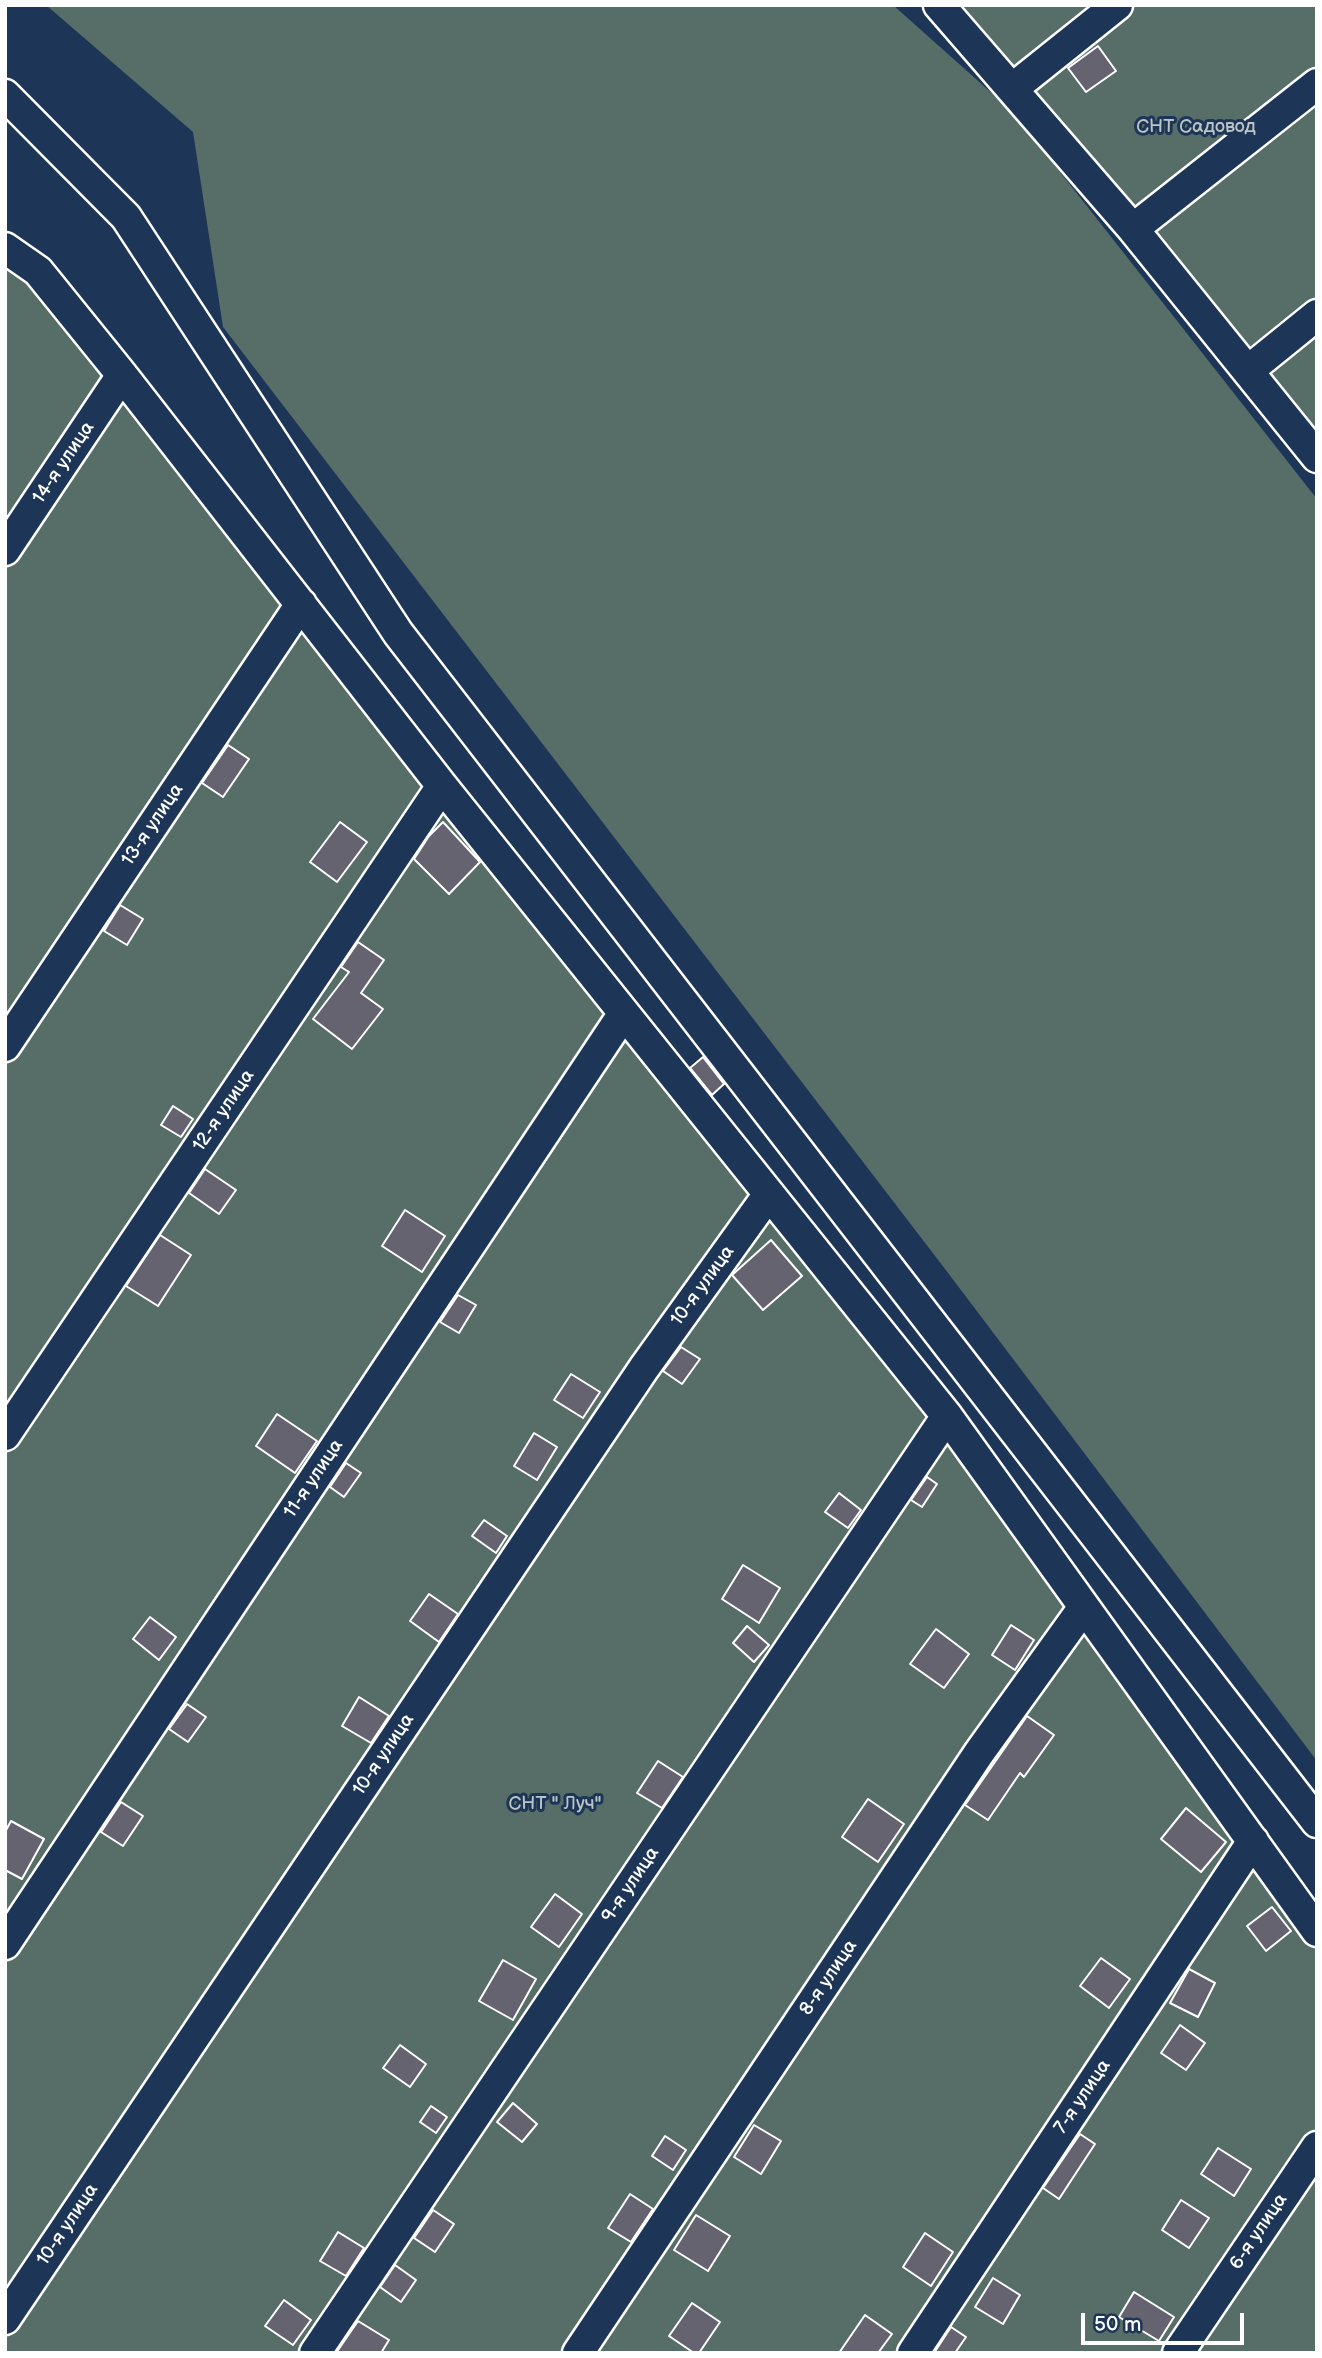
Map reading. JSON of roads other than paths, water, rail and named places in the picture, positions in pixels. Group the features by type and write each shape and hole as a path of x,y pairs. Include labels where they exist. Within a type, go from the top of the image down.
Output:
{"street":[{"path":"939,5 1133,229 1317,457"},
{"path":"1012,89 1117,5"},
{"path":"1133,229 1317,84"},
{"path":"5,96 126,217 398,633 1317,1822"},
{"path":"5,248 38,271 122,375 442,786 947,1416 1317,1931"},
{"path":"1249,370 1317,315"},
{"name":"14-я улица","path":"5,551 122,375"},
{"name":"13-я улица","path":"5,1046 300,604"},
{"name":"12-я улица","path":"5,1435 442,786"},
{"name":"11-я улица","path":"5,1944 624,1013"},
{"name":"10-я улица","path":"5,2319 636,1379 769,1194"},
{"name":"9-я улица","path":"315,2353 947,1416"},
{"name":"8-я улица","path":"578,2353 979,1753 1084,1607"},
{"name":"7-я улица","path":"913,2353 1253,1841"},
{"name":"6-я улица","path":"1178,2353 1317,2147"}],"park label":[{"name":"СНТ Садовод","path":"1196,127"},
{"name":"СНТ \" Луч\"","path":"555,1804"}]}
